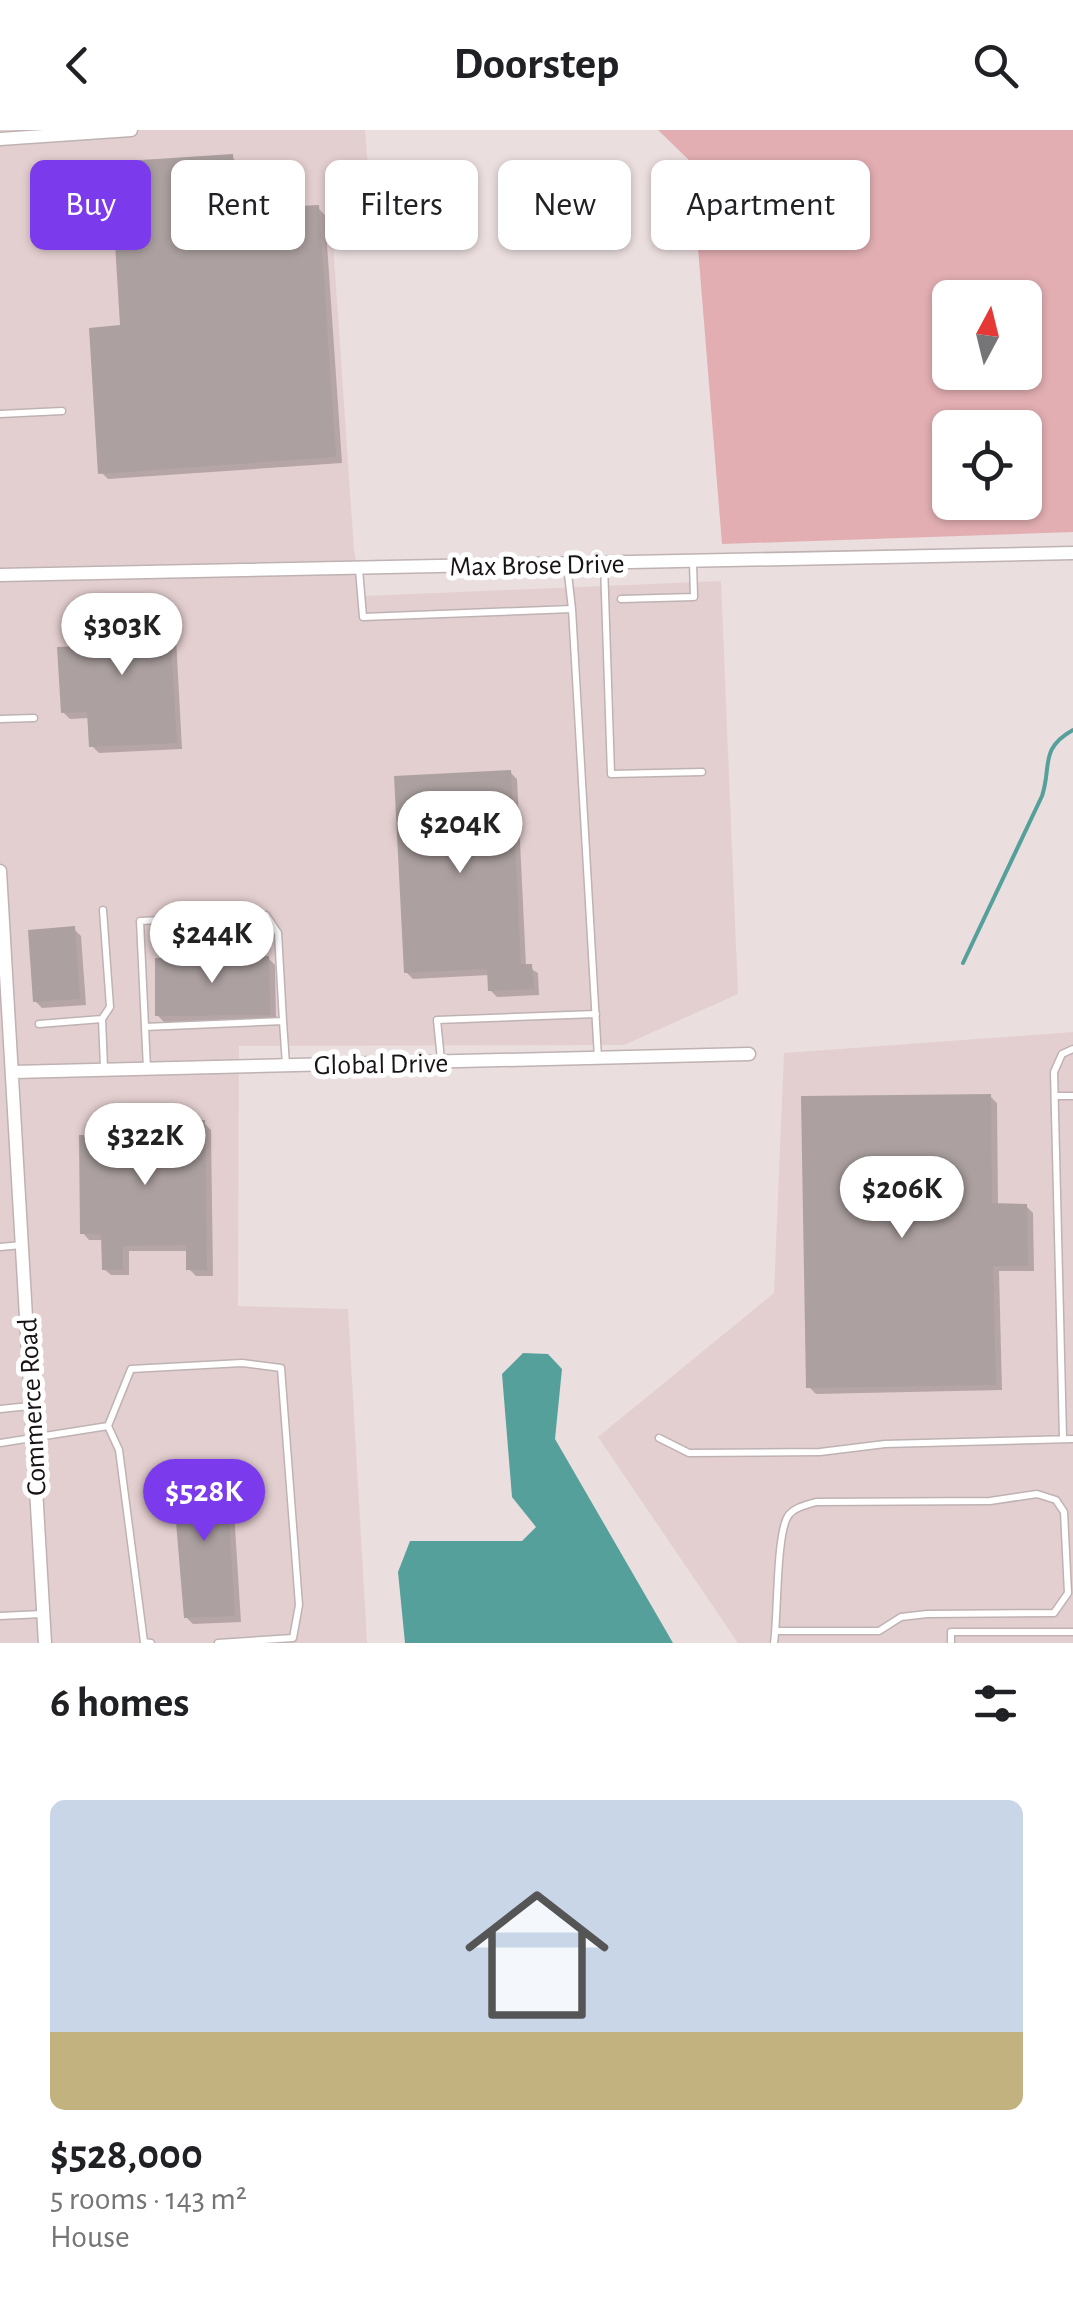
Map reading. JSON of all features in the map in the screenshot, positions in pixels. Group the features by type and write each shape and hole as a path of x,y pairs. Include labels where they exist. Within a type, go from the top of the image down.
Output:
{"street":[{"path":"0,139 131,130"},
{"name":"Max Brose Drive","path":"0,575 1073,553"},
{"name":"Commerce Road","path":"0,872 6,1072 22,1245 45,1643"},
{"name":"Global Drive","path":"6,1072 749,1054"}],"lane":[{"path":"0,414 62,410"},
{"path":"621,599 694,597 694,561"},
{"path":"604,563 611,774 702,772"},
{"path":"567,564 598,1058"},
{"path":"359,568 363,617 572,608"},
{"path":"0,719 34,718"},
{"path":"103,910 110,1007 102,1020 104,1069"},
{"path":"147,1069 140,921 266,914 278,933 286,1065"},
{"path":"441,1062 437,1020 596,1014"},
{"path":"40,1024 102,1020"},
{"path":"145,1027 283,1021"},
{"path":"1063,1438 1054,1072 1062,1054 1073,1050"},
{"path":"1054,1096 1073,1096"},
{"path":"0,1148 15,1147"},
{"path":"0,1247 22,1245"},
{"path":"151,1643 144,1642 119,1450 108,1426 131,1368 242,1363 281,1368 299,1606 293,1638 218,1643"},
{"path":"1062,1401 1073,1401"},
{"path":"0,1409 32,1406"},
{"path":"0,1443 108,1426"},
{"path":"659,1438 688,1453 820,1452 885,1444 1073,1440"},
{"path":"774,1643 783,1540 788,1516 798,1507 816,1502 990,1501 1037,1494 1056,1500 1064,1512 1068,1593 1054,1613 926,1614 901,1617 879,1630 776,1630"},
{"path":"0,1616 43,1614"},
{"path":"951,1643 951,1632 1073,1632"}],"shaded area":[{"path":"0,130 365,130 367,160 325,160 325,250 334,250 354,550 363,596 721,581 738,994 624,1045 239,1046 238,1306 348,1309 367,1643 0,1643"},
{"path":"658,130 1073,130 1073,532 722,544 698,250 870,250 870,160 689,160"},
{"path":"1073,1032 1073,1643 738,1643 598,1437 774,1293 784,1053"}],"water":[{"path":"523,1353 548,1354 562,1369 555,1439 673,1643 405,1643 398,1572 410,1541 522,1541 536,1527 512,1497 502,1374"}],"building":[{"path":"233,154 234,160 171,160 171,250 305,250 305,206 319,205 336,457 98,474 89,328 120,325 115,250 151,250 151,160 141,160"},
{"path":"169,609 177,743 89,747 87,712 61,713 57,647 83,646 81,614"},
{"path":"511,770 521,964 532,964 534,989 488,991 487,969 404,973 394,776"},
{"path":"75,926 80,999 33,1002 28,930"},
{"path":"269,956 270,1015 155,1016 155,958"},
{"path":"991,1094 992,1203 1027,1204 1028,1266 993,1266 996,1385 806,1388 801,1096"},
{"path":"205,1120 207,1270 186,1270 186,1245 123,1246 123,1270 102,1270 101,1234 80,1234 79,1135 99,1135 99,1121"},
{"path":"226,1471 235,1616 184,1618 172,1474"}],"waterway":[{"path":"963,963 1042,796 1051,751 1073,730"}]}
